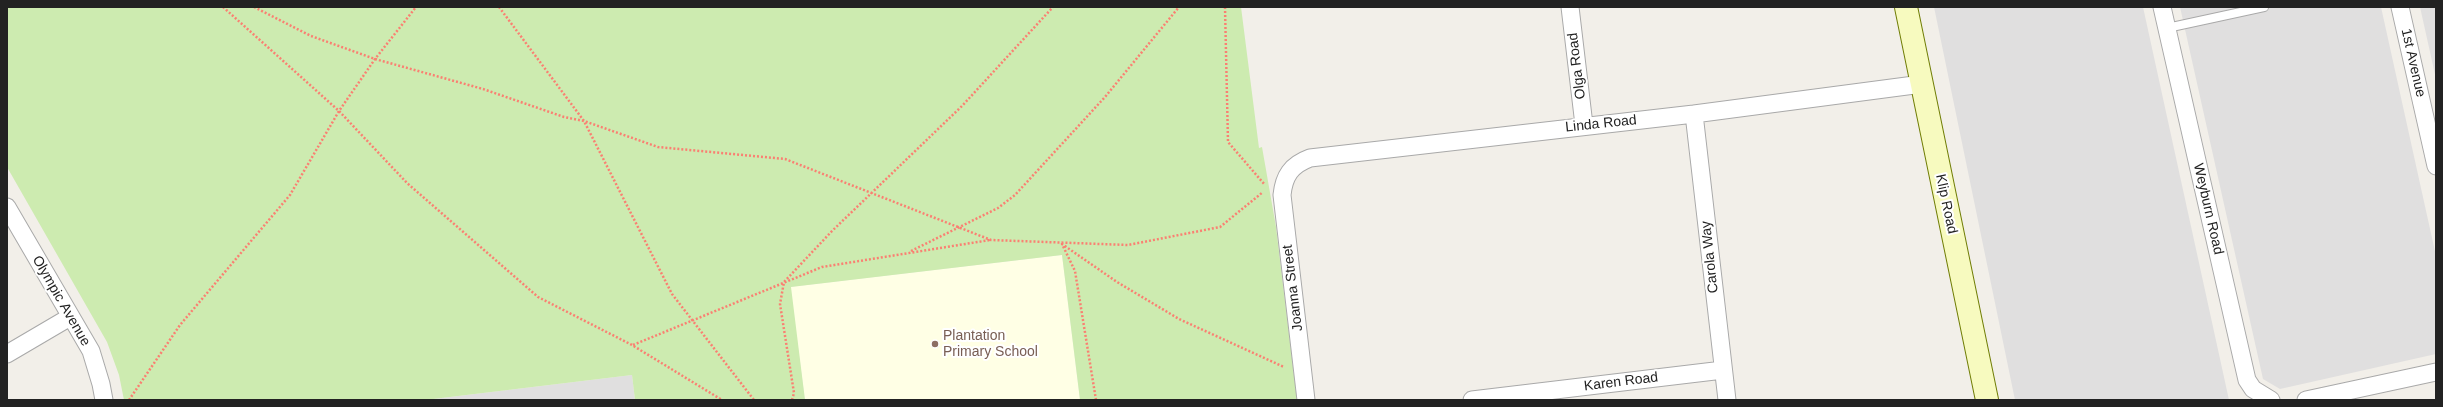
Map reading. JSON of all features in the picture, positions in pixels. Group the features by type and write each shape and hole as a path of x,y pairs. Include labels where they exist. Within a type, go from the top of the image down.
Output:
{"street":[{"name":"Olga Road","path":"1570,7 1584,125"},
{"name":"Klip Road","path":"1906,7 1987,400"},
{"name":"Weyburn Road","path":"2162,7 2245,374 2253,389 2271,400"},
{"name":"1st Avenue","path":"2400,7 2436,166"},
{"name":"Linda Road","path":"1286,176 1292,167 1310,158 1584,125 1694,114 1922,84"},
{"name":"Carola Way","path":"1694,114 1727,400"},
{"name":"Joanna Street","path":"1286,176 1283,185 1283,207 1306,400"},
{"name":"Olympic Avenue","path":"7,207 91,351 102,384 104,400"},
{"path":"7,354 70,317"},
{"name":"Karen Road","path":"1472,400 1723,370"},
{"path":"2306,400 2436,372"}],"lane":[{"path":"2167,28 2264,7"}],"path":[{"path":"223,7 339,111 407,184 538,297 632,345 722,400"},
{"path":"254,7 311,36 375,59 483,89 564,117 584,121 658,147 785,159 991,240"},
{"path":"129,400 180,325 290,194 339,111 375,59 416,7"},
{"path":"499,7 584,121 672,294 754,400"},
{"path":"792,400 794,393 780,304 784,282 872,192 962,106 1053,7"},
{"path":"907,253 998,208 1015,195 1105,97 1178,7"},
{"path":"632,345 822,267 991,240 1062,244 1128,245 1220,227 1268,188 1228,142 1225,7"},
{"path":"1062,244 1118,282 1179,319 1303,376"},
{"path":"1062,244 1075,270 1096,400"}],"shaded area":[{"path":"1934,7 2143,7 2229,400 2015,400"},
{"path":"2180,7 2381,7 2436,256 2436,354 2280,389 2263,379"},
{"path":"2420,7 2436,7 2436,79"},
{"name":"Plantation Primary School","path":"1062,255 1080,400 805,400 790,287"},
{"path":"632,375 635,400 425,400"}],"green space":[{"path":"7,7 1241,7 1259,148 1262,147 1276,227 1297,400 1080,400 1062,255 791,287 805,400 635,400 632,375 425,400 124,400 119,375 107,342 7,167"}],"place":[{"name":"Plantation Primary School","path":"935,344"}]}
